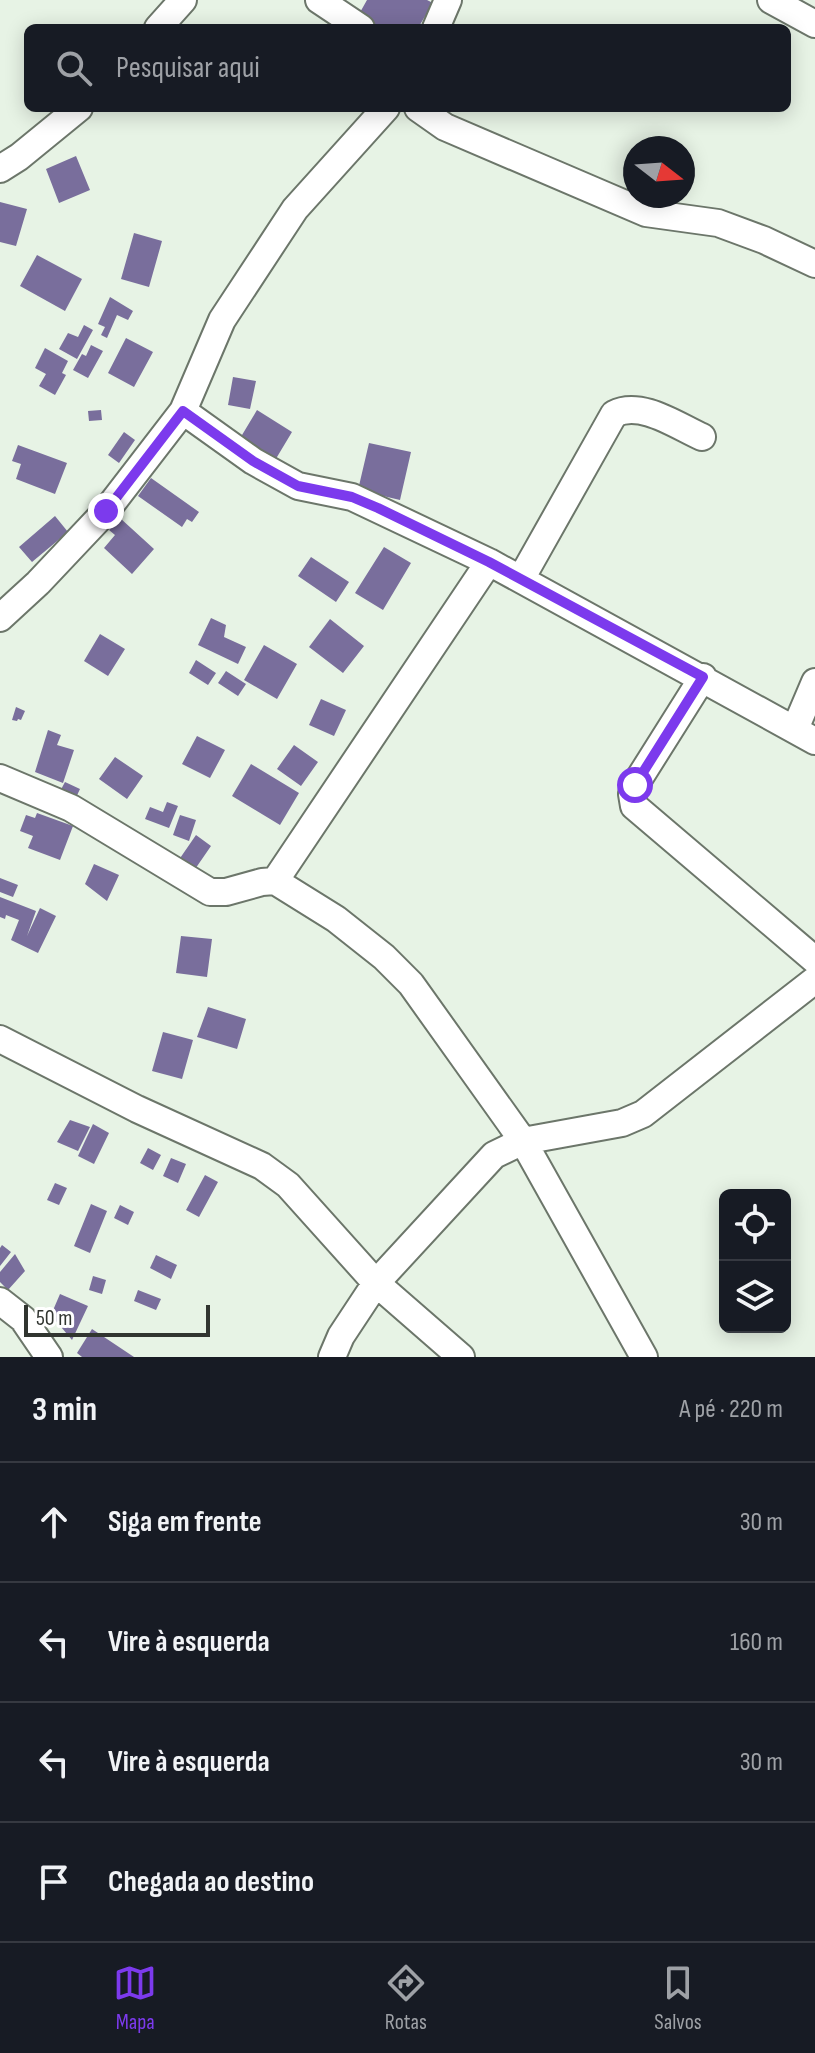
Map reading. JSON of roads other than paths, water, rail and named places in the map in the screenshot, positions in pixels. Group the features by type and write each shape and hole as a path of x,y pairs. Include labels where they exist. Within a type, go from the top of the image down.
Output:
{"street":[{"path":"162,24 183,0"},
{"path":"319,0 355,24"},
{"path":"438,24 448,0"},
{"path":"771,0 815,24"},
{"path":"0,169 74,112"},
{"path":"0,618 106,511 183,411 222,320 295,209 382,112"},
{"path":"424,112 445,127 646,213 718,223 815,264"},
{"path":"521,579 614,414 624,409 641,410 702,437"},
{"path":"183,411 253,461 298,486 352,497 489,562 805,735 815,682"},
{"path":"275,881 489,562"},
{"path":"703,677 635,785 632,794 634,806 815,960"},
{"path":"0,778 71,808 210,892 226,892 275,881 336,919 384,957 411,984 523,1141 644,1357"},
{"path":"332,1357 341,1336 376,1283 494,1155 523,1141 622,1123 643,1114 815,980"},
{"path":"0,1039 137,1109 262,1166 288,1185 376,1283 461,1357"},
{"path":"0,1301 23,1319 49,1357"}]}
